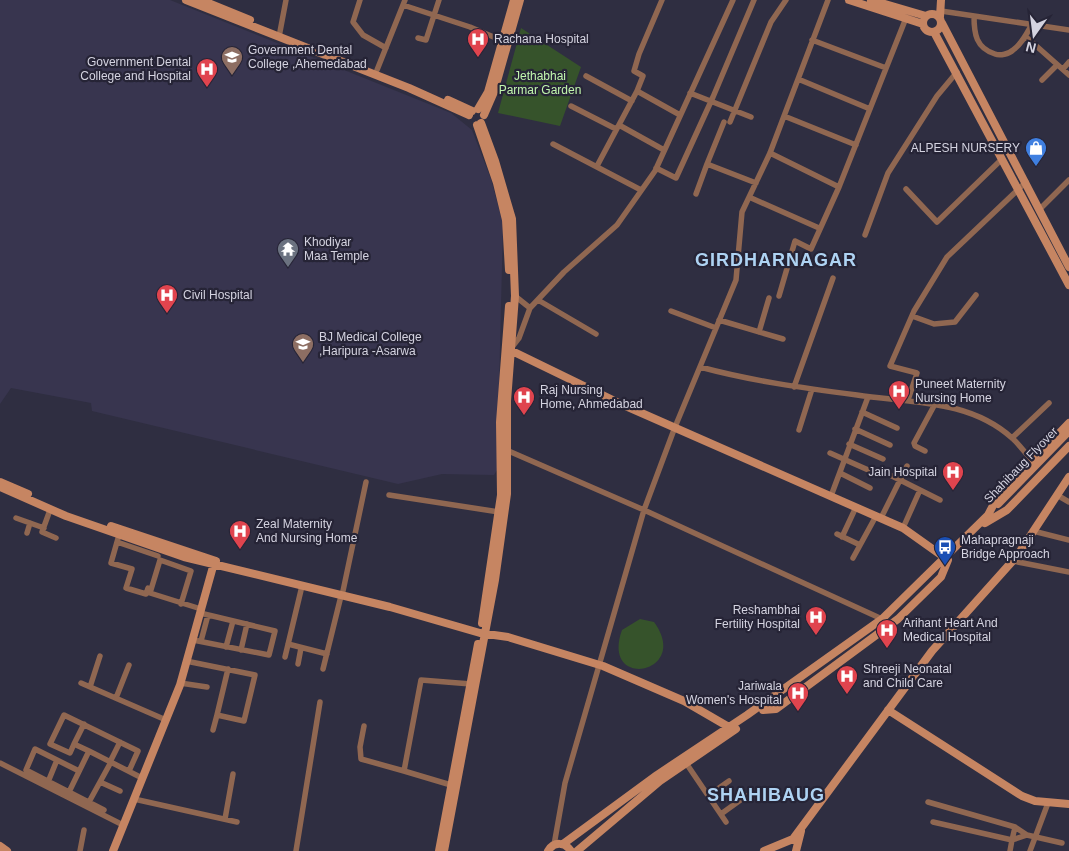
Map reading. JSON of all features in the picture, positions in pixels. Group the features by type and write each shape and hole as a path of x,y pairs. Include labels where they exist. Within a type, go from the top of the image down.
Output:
{"main road":[{"path":"186,0 377,70 476,112"},
{"path":"201,0 279,35 409,88 476,112"},
{"path":"479,124 470,122 488,92 514,0"},
{"path":"476,112 494,92 520,0"},
{"path":"849,0 906,18 941,17"},
{"path":"871,0 927,18"},
{"path":"940,0 927,18 928,30 934,32 957,72 1059,270 1069,285"},
{"path":"934,32 939,29 941,17 940,0"},
{"path":"941,17 1068,266 1059,270"},
{"path":"444,851 503,533 507,494 506,450 510,295 506,220 476,112"},
{"path":"985,127 995,123"},
{"path":"438,851 471,684 484,632 499,512 500,422 515,296 512,219 501,178 479,124"},
{"path":"508,349 614,400 903,528 946,558"},
{"path":"577,851 660,781 882,618 988,517 996,498 1069,423"},
{"name":"Shahibaug Flyover","path":"1001,504 1069,431"},
{"name":"Shahibaug Flyover","path":"988,517 1069,437"},
{"path":"988,517 1007,510 1069,446"},
{"path":"764,851 793,838 801,829 932,651 1013,561 1069,477"},
{"path":"0,482 63,509 214,563 302,586 342,593"},
{"path":"0,488 118,539 159,553 214,563 342,593 600,665 684,701 731,729"},
{"path":"551,848 563,844 656,775 763,710 885,622 946,558"},
{"path":"113,851 166,720 186,661 197,641 214,563"},
{"path":"888,710 1022,796 1048,803 1069,804"},
{"path":"780,845 796,851 801,829"},
{"path":"563,844 572,851"},
{"path":"0,846 7,851"}],"street":[{"path":"279,35 286,0"},
{"path":"360,0 354,22 363,35 386,48"},
{"path":"418,38 426,40 439,0"},
{"path":"597,166 643,76 634,71 662,0"},
{"path":"508,349 519,338 530,308 564,272 617,225 656,168 733,0"},
{"path":"656,168 676,178 712,101 754,0"},
{"path":"696,194 707,164 727,122 736,110 771,22 786,0"},
{"path":"551,848 565,783 644,510 675,427 736,280 742,212 770,153 828,0"},
{"path":"377,70 404,3 502,41"},
{"path":"974,16 974,33 978,42 986,51 999,56 1012,52 1032,24"},
{"path":"941,17 974,16 1069,30"},
{"path":"779,296 795,241 811,249 839,187 906,18"},
{"path":"1025,36 1069,75"},
{"path":"812,40 886,68"},
{"path":"1062,69 1069,62"},
{"path":"1042,80 1057,65"},
{"path":"865,235 888,173 937,96 957,72"},
{"path":"586,76 632,100"},
{"path":"798,79 870,109"},
{"path":"637,91 680,115"},
{"path":"690,93 751,117"},
{"path":"571,106 664,150"},
{"path":"784,116 856,145"},
{"path":"554,144 641,190"},
{"path":"770,153 839,187"},
{"path":"906,189 937,222 1002,159"},
{"path":"707,164 756,183"},
{"path":"1039,210 1069,180"},
{"path":"908,400 917,373 890,366 912,316 948,257 1026,182"},
{"path":"749,197 819,228"},
{"path":"794,387 833,278"},
{"path":"912,316 934,324 956,322 976,295"},
{"path":"515,296 530,308"},
{"path":"759,332 769,298"},
{"path":"538,300 596,334"},
{"path":"671,311 716,328"},
{"path":"719,320 782,338"},
{"path":"700,366 753,381 935,404 974,415 1012,438 1032,460"},
{"path":"799,430 812,389"},
{"path":"831,496 868,397"},
{"path":"1012,438 1049,403"},
{"path":"926,451 915,446 914,443 935,404"},
{"path":"862,412 897,428"},
{"path":"855,429 890,445"},
{"path":"850,444 883,459"},
{"path":"506,450 644,510 882,618"},
{"path":"830,453 875,473"},
{"path":"853,558 907,466"},
{"path":"840,474 870,488"},
{"path":"888,474 940,500"},
{"path":"323,669 366,482"},
{"path":"903,528 920,490"},
{"path":"389,495 499,512"},
{"path":"1057,495 1069,502"},
{"path":"856,507 839,535 860,545"},
{"path":"50,510 42,532 56,538"},
{"path":"16,518 44,528"},
{"path":"27,533 30,523"},
{"path":"1033,531 1069,540"},
{"path":"118,539 111,563 132,569 126,588 146,594 159,553"},
{"path":"181,604 191,571 160,560 150,593 203,612 275,631 269,655 197,641"},
{"path":"1013,561 1069,572"},
{"path":"285,657 302,586"},
{"path":"226,647 233,621"},
{"path":"241,650 247,624"},
{"path":"288,644 327,654"},
{"path":"298,664 301,648"},
{"path":"90,687 100,656"},
{"path":"186,661 255,675 244,721 217,715"},
{"path":"116,698 129,665"},
{"path":"213,730 228,669"},
{"path":"404,771 421,680 471,684"},
{"path":"81,683 166,720"},
{"path":"180,683 207,687"},
{"path":"296,851 320,702"},
{"path":"84,724 70,753 50,744 64,715 84,724 138,751 129,771"},
{"path":"364,726 360,747 361,759 451,785"},
{"path":"89,802 120,742"},
{"path":"74,744 142,778"},
{"path":"79,771 35,749 26,770 104,810"},
{"path":"69,792 89,751"},
{"path":"48,782 57,760"},
{"path":"0,762 123,825"},
{"path":"686,763 726,822"},
{"path":"225,819 233,774"},
{"path":"709,795 729,781"},
{"path":"100,782 120,791"},
{"path":"721,814 746,796"},
{"path":"134,799 237,822"},
{"path":"928,802 1015,827 1031,836 1062,843"},
{"path":"1030,851 1031,836 1048,803"},
{"path":"933,822 1012,840 1031,836"},
{"path":"1010,851 1015,827"},
{"path":"80,851 84,830"}],"shaded area":[{"name":"Civil Hospital","path":"0,0 170,0 451,113 472,130 491,179 503,224 497,470 494,475 442,474 398,484 92,411 91,403 11,388 0,404"}],"green space":[{"name":"Jethabhai Parmar Garden","path":"521,28 581,67 560,126 498,113"},
{"path":"640,619 654,622 663,640 662,654 655,663 644,668 632,668 623,662 619,649 622,630"}],"place":[{"name":"Rachana Hospital","path":"478,58"},
{"name":"Government Dental College ,Ahemedabad","path":"232,76"},
{"name":"Government Dental College and Hospital","path":"207,88"},
{"name":"ALPESH NURSERY","path":"1036,167"},
{"name":"Khodiyar Maa Temple","path":"288,268"},
{"name":"Civil Hospital","path":"167,314"},
{"name":"BJ Medical College ,Haripura -Asarwa","path":"303,363"},
{"name":"Puneet Maternity Nursing Home","path":"899,410"},
{"name":"Raj Nursing Home, Ahmedabad","path":"524,416"},
{"name":"Jain Hospital","path":"953,491"},
{"name":"Zeal Maternity And Nursing Home","path":"240,550"},
{"name":"Mahapragnaji Bridge Approach","path":"945,566"},
{"name":"Reshambhai Fertility Hospital","path":"816,636"},
{"name":"Arihant Heart And Medical Hospital","path":"887,649"},
{"name":"Shreeji Neonatal and Child Care","path":"847,695"},
{"name":"Jariwala Women's Hospital","path":"798,712"}],"district":[{"name":"GIRDHARNAGAR","path":"776,260"},
{"name":"SHAHIBAUG","path":"766,795"}]}
